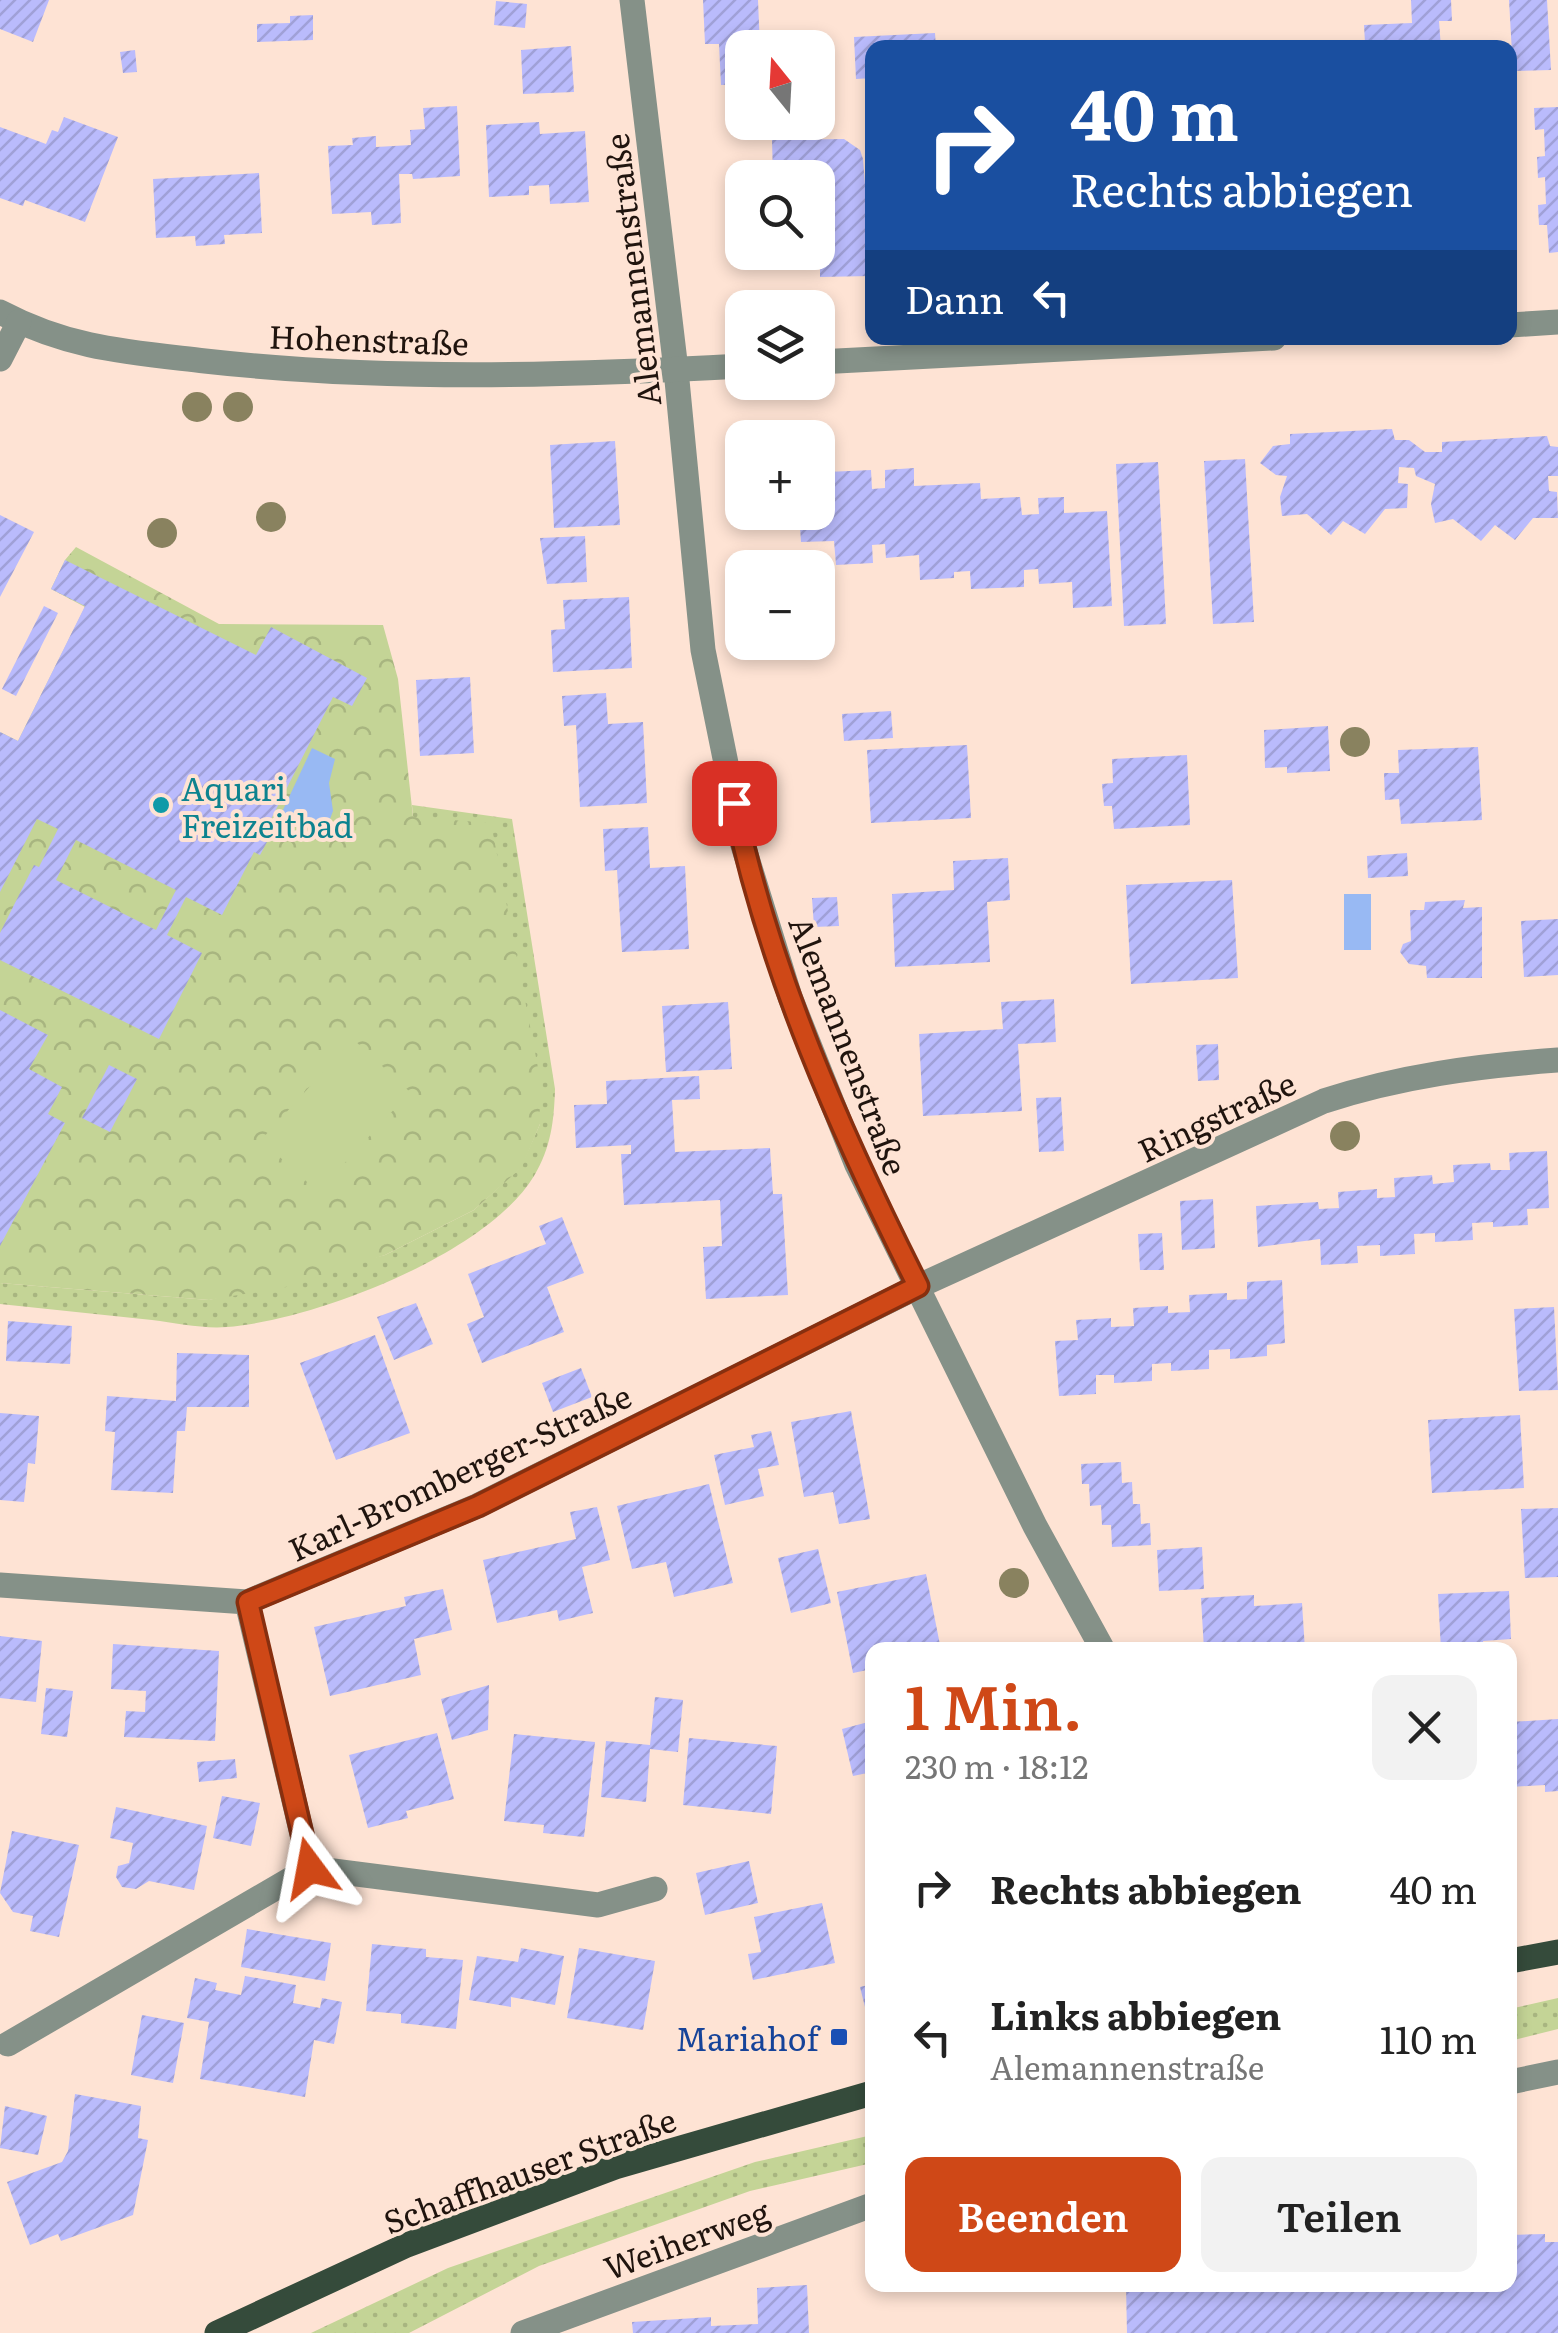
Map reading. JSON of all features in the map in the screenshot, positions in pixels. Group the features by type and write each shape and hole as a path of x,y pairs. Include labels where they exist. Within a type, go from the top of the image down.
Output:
{"main road":[{"path":"1517,1960 1558,1952"},
{"name":"Schaffhauser Straße","path":"216,2333 407,2245 614,2167 865,2095"}],"street":[{"name":"Alemannenstraße","path":"632,0 704,650 742,842 790,997 844,1131 1035,1526 1099,1642"},
{"name":"Hohenstraße","path":"9,317 79,344 327,372 435,376 725,367"},
{"path":"0,359 9,317"},
{"path":"1517,324 1558,322"},
{"path":"835,361 1141,345"},
{"name":"Ringstraße","path":"918,1286 1324,1101 1379,1084 1474,1066 1558,1060"},
{"name":"Karl-Bromberger-Straße","path":"0,1585 248,1602 478,1506 918,1286"},
{"path":"248,1602 310,1868"},
{"path":"8,2044 310,1868 598,1905 654,1889"},
{"path":"1517,2081 1558,2072"},
{"name":"Weiherweg","path":"523,2333 865,2208"}],"green space":[{"path":"76,547 219,624 383,625 398,679 413,817 491,823 539,1073 540,1124 522,1167 474,1210 385,1255 291,1286 209,1300 0,1283 0,732 18,741 85,607 51,589"},
{"path":"412,805 512,819 555,1089 548,1145 534,1176 511,1205 479,1232 396,1278 350,1297 264,1322 209,1327 0,1304 0,1283 209,1300 385,1255 474,1210 521,1167 540,1124 413,817"},
{"path":"353,1039 410,1092 318,1192 261,1140"},
{"path":"1558,1998 1558,2029 1517,2039 1517,2007"},
{"path":"865,2137 865,2165 750,2191 539,2266 409,2333 311,2333 448,2268 755,2162"}],"water":[{"path":"312,748 335,759 329,783 333,811 325,832 282,812"},
{"path":"1344,894 1371,894 1371,950 1344,950"}],"building":[{"path":"0,0 49,0 33,42 0,29"},
{"path":"703,0 758,0 759,30 725,30 725,85 721,85 719,44 705,44"},
{"path":"1411,0 1451,0 1452,21 1439,21 1440,40 1365,40 1364,25 1412,23"},
{"path":"1509,0 1547,0 1551,70 1517,71 1517,40 1511,40"},
{"path":"496,1 527,4 525,28 494,25"},
{"path":"313,15 313,40 257,42 257,24 290,23 290,16"},
{"path":"935,33 935,40 865,40 865,78 856,79 854,37"},
{"path":"571,46 574,92 523,94 521,50"},
{"path":"135,50 137,72 123,73 120,52"},
{"path":"457,106 460,176 413,179 412,174 399,174 401,223 372,225 371,212 332,214 328,146 353,145 352,138 376,136 376,147 411,145 410,130 425,129 423,108"},
{"path":"1558,107 1558,252 1549,253 1547,225 1539,225 1538,205 1546,204 1545,177 1538,178 1537,157 1545,156 1544,129 1535,130 1534,108"},
{"path":"64,117 118,137 85,222 25,200 23,206 0,198 0,127 46,144 52,130 58,132"},
{"path":"539,122 540,134 585,131 589,202 550,204 549,185 529,186 529,195 489,197 486,125"},
{"path":"844,139 860,150 865,185 865,276 820,277 820,270 835,270 835,160 773,160 772,140"},
{"path":"259,173 262,233 224,235 225,244 196,246 195,236 156,238 153,179"},
{"path":"1392,429 1395,440 1409,440 1425,452 1442,452 1442,442 1547,436 1550,446 1558,447 1558,476 1548,476 1549,491 1557,492 1558,518 1533,518 1515,540 1495,525 1481,541 1453,519 1435,523 1431,504 1435,484 1416,476 1414,468 1399,467 1398,483 1408,484 1407,508 1385,509 1365,534 1343,521 1331,535 1307,514 1282,516 1280,497 1287,476 1276,475 1260,463 1273,446 1290,444 1290,434"},
{"path":"615,441 620,525 554,528 550,445"},
{"path":"1245,459 1254,622 1213,624 1204,461"},
{"path":"1158,462 1166,624 1124,626 1116,464"},
{"path":"914,468 914,486 980,483 981,499 1020,497 1022,515 1039,514 1038,498 1064,497 1064,513 1107,511 1112,606 1073,608 1072,582 1039,584 1038,569 1024,570 1024,587 971,589 970,571 954,572 954,578 920,580 919,555 886,558 885,544 872,545 873,563 836,565 834,541 801,542 800,530 835,530 835,472 871,470 872,489 885,488 885,470"},
{"path":"0,515 34,532 0,597"},
{"path":"585,536 587,582 547,584 540,538"},
{"name":"Aquari Freizeitbad","path":"65,560 256,655 271,627 367,678 352,706 333,697 261,839 267,842 260,855 254,852 222,915 186,897 167,935 202,953 159,1039 0,960 0,933 34,865 39,867 58,829 37,819 0,892 0,732 18,741 85,606 51,589","holes":["76,840 176,890 156,930 56,880"]},
{"path":"629,597 632,668 553,672 551,630 565,629 563,600"},
{"path":"44,606 58,613 16,696 2,689"},
{"path":"470,677 474,753 420,756 416,680"},
{"path":"606,693 608,724 643,722 647,803 580,807 576,725 564,726 562,696"},
{"path":"891,711 893,738 844,741 842,714"},
{"path":"1328,726 1330,771 1287,773 1287,767 1265,768 1264,730"},
{"path":"967,745 971,818 871,823 867,750"},
{"path":"1478,747 1482,820 1401,824 1399,799 1385,800 1384,773 1399,773 1398,750"},
{"path":"1187,755 1190,825 1114,829 1112,806 1104,806 1102,784 1113,783 1112,759"},
{"path":"648,827 650,868 685,866 689,949 622,952 617,870 605,871 603,829"},
{"path":"1407,853 1408,876 1368,878 1367,856"},
{"path":"1008,858 1010,900 987,902 990,962 895,967 892,894 954,890 953,861"},
{"path":"1232,880 1238,978 1131,984 1126,885"},
{"path":"837,897 839,926 814,927 812,898"},
{"path":"1465,900 1463,908 1482,907 1482,978 1427,978 1426,966 1409,964 1400,952 1403,944 1411,941 1410,910 1424,910 1425,902"},
{"path":"1558,919 1558,975 1524,977 1521,921"},
{"path":"1054,999 1056,1042 1018,1044 1022,1111 923,1116 919,1034 1003,1029 1001,1002"},
{"path":"728,1002 732,1069 666,1072 662,1006"},
{"path":"0,1010 48,1035 29,1069 62,1087 48,1114 65,1123 0,1246"},
{"path":"1218,1044 1219,1080 1198,1081 1196,1045"},
{"path":"109,1065 137,1079 110,1132 82,1118"},
{"path":"699,1076 700,1099 672,1100 675,1152 770,1148 773,1194 782,1194 788,1295 706,1299 703,1247 722,1246 720,1200 624,1205 621,1154 631,1154 631,1145 576,1148 574,1105 607,1104 606,1081"},
{"path":"1061,1097 1064,1151 1039,1152 1036,1098"},
{"path":"1547,1151 1549,1208 1527,1209 1528,1225 1493,1227 1493,1222 1472,1223 1473,1240 1435,1242 1435,1233 1414,1234 1415,1254 1380,1256 1380,1245 1357,1246 1358,1263 1321,1265 1320,1239 1258,1247 1256,1206 1318,1202 1319,1209 1339,1208 1338,1192 1377,1189 1377,1198 1395,1197 1394,1178 1432,1175 1433,1184 1454,1182 1453,1165 1490,1163 1491,1170 1510,1170 1509,1153"},
{"path":"1213,1199 1215,1248 1182,1250 1180,1201"},
{"path":"562,1217 584,1273 547,1287 564,1332 482,1363 467,1324 484,1317 468,1274 546,1244 539,1226"},
{"path":"1162,1233 1164,1270 1140,1270 1138,1234"},
{"path":"1282,1280 1285,1343 1267,1345 1267,1356 1230,1359 1230,1349 1209,1350 1209,1369 1171,1371 1171,1363 1152,1364 1152,1381 1114,1383 1114,1375 1096,1375 1096,1394 1059,1396 1055,1341 1078,1340 1076,1320 1111,1318 1111,1327 1134,1326 1133,1308 1168,1306 1168,1313 1190,1312 1189,1295 1227,1293 1227,1300 1247,1299 1247,1282"},
{"path":"416,1303 433,1344 394,1360 377,1317"},
{"path":"1554,1307 1558,1390 1519,1391 1514,1309"},
{"path":"8,1321 72,1326 70,1364 6,1361"},
{"path":"375,1335 410,1433 336,1460 300,1363"},
{"path":"177,1353 249,1355 249,1407 187,1407 185,1431 177,1431 173,1493 111,1490 115,1432 105,1431 107,1396 176,1401"},
{"path":"581,1368 592,1397 553,1412 542,1383"},
{"path":"851,1411 870,1519 839,1524 833,1492 804,1497 791,1422"},
{"path":"0,1413 39,1416 35,1464 28,1463 24,1502 0,1500"},
{"path":"1520,1415 1524,1488 1432,1493 1428,1420"},
{"path":"771,1431 779,1465 758,1469 764,1496 725,1505 714,1455 754,1447 751,1435"},
{"path":"1121,1462 1122,1483 1132,1482 1133,1504 1140,1504 1141,1524 1150,1523 1151,1545 1112,1547 1111,1525 1102,1525 1101,1505 1090,1506 1089,1484 1082,1484 1081,1464"},
{"path":"709,1484 733,1583 674,1597 666,1562 632,1569 617,1506"},
{"path":"597,1507 610,1560 582,1567 593,1613 559,1621 557,1610 497,1623 483,1560 576,1539 570,1512"},
{"path":"1558,1508 1558,1577 1525,1578 1521,1509"},
{"path":"1202,1547 1204,1589 1159,1591 1157,1550"},
{"path":"818,1549 831,1603 791,1613 778,1558"},
{"path":"926,1574 939,1642 865,1642 865,1670 853,1673 837,1592"},
{"path":"443,1589 452,1630 414,1639 421,1675 330,1696 314,1627 406,1606 404,1597"},
{"path":"1509,1591 1511,1639 1441,1642 1438,1594"},
{"path":"1254,1595 1254,1606 1302,1603 1304,1642 1204,1642 1201,1598"},
{"path":"0,1636 42,1641 36,1702 0,1698"},
{"path":"113,1644 219,1651 215,1741 124,1737 126,1711 145,1712 146,1691 111,1689"},
{"path":"489,1685 488,1730 452,1740 441,1699"},
{"path":"46,1688 73,1691 67,1737 41,1734"},
{"path":"655,1697 683,1700 678,1752 650,1749 646,1802 601,1797 606,1741 650,1745"},
{"path":"1558,1719 1558,1791 1545,1792 1545,1785 1517,1787 1517,1722"},
{"path":"865,1723 865,1773 853,1776 842,1729"},
{"path":"437,1733 454,1799 406,1811 408,1818 368,1828 349,1755"},
{"path":"514,1734 595,1742 584,1837 543,1833 544,1825 504,1821"},
{"path":"689,1738 777,1746 771,1814 683,1805"},
{"path":"235,1759 237,1778 199,1782 197,1762"},
{"path":"222,1796 260,1803 251,1846 213,1838"},
{"path":"116,1807 207,1826 194,1890 149,1881 136,1889 122,1887 116,1877 118,1866 129,1863 133,1843 110,1838"},
{"path":"12,1831 79,1845 59,1937 30,1931 33,1916 13,1912 0,1893"},
{"path":"749,1861 758,1903 705,1915 696,1873"},
{"path":"822,1903 835,1963 753,1980 748,1954 761,1952 754,1917"},
{"path":"247,1929 331,1943 325,1981 241,1967"},
{"path":"372,1944 426,1949 426,1957 463,1960 456,2029 401,2023 401,2014 366,2011"},
{"path":"521,1948 564,1956 555,2005 511,1997 511,2007 469,2000 477,1956 518,1962"},
{"path":"579,1948 655,1961 643,2030 567,2018"},
{"path":"245,1976 296,1985 293,2003 320,2008 322,1998 342,2002 334,2044 314,2040 305,2097 200,2079 209,2022 187,2018 195,1978 217,1983 215,1990 241,1995"},
{"path":"142,2015 184,2023 173,2083 131,2075"},
{"path":"75,2094 141,2106 138,2138 148,2140 133,2215 61,2241 58,2234 30,2245 7,2182 62,2162 68,2151"},
{"path":"5,2106 47,2116 38,2155 0,2148"},
{"path":"1545,2234 1545,2242 1558,2242 1558,2333 1127,2333 1126,2292 1517,2292 1517,2235"},
{"path":"807,2285 809,2333 633,2333 632,2322 711,2317 711,2326 758,2324 757,2288"}],"place":[{"name":"Aquari Freizeitbad","path":"161,805"},
{"name":"Mariahof","path":"839,2037"}],"route":[{"path":"310,1868 248,1602 478,1506 918,1286 857,1165 790,997 742,842 734,803"}]}
